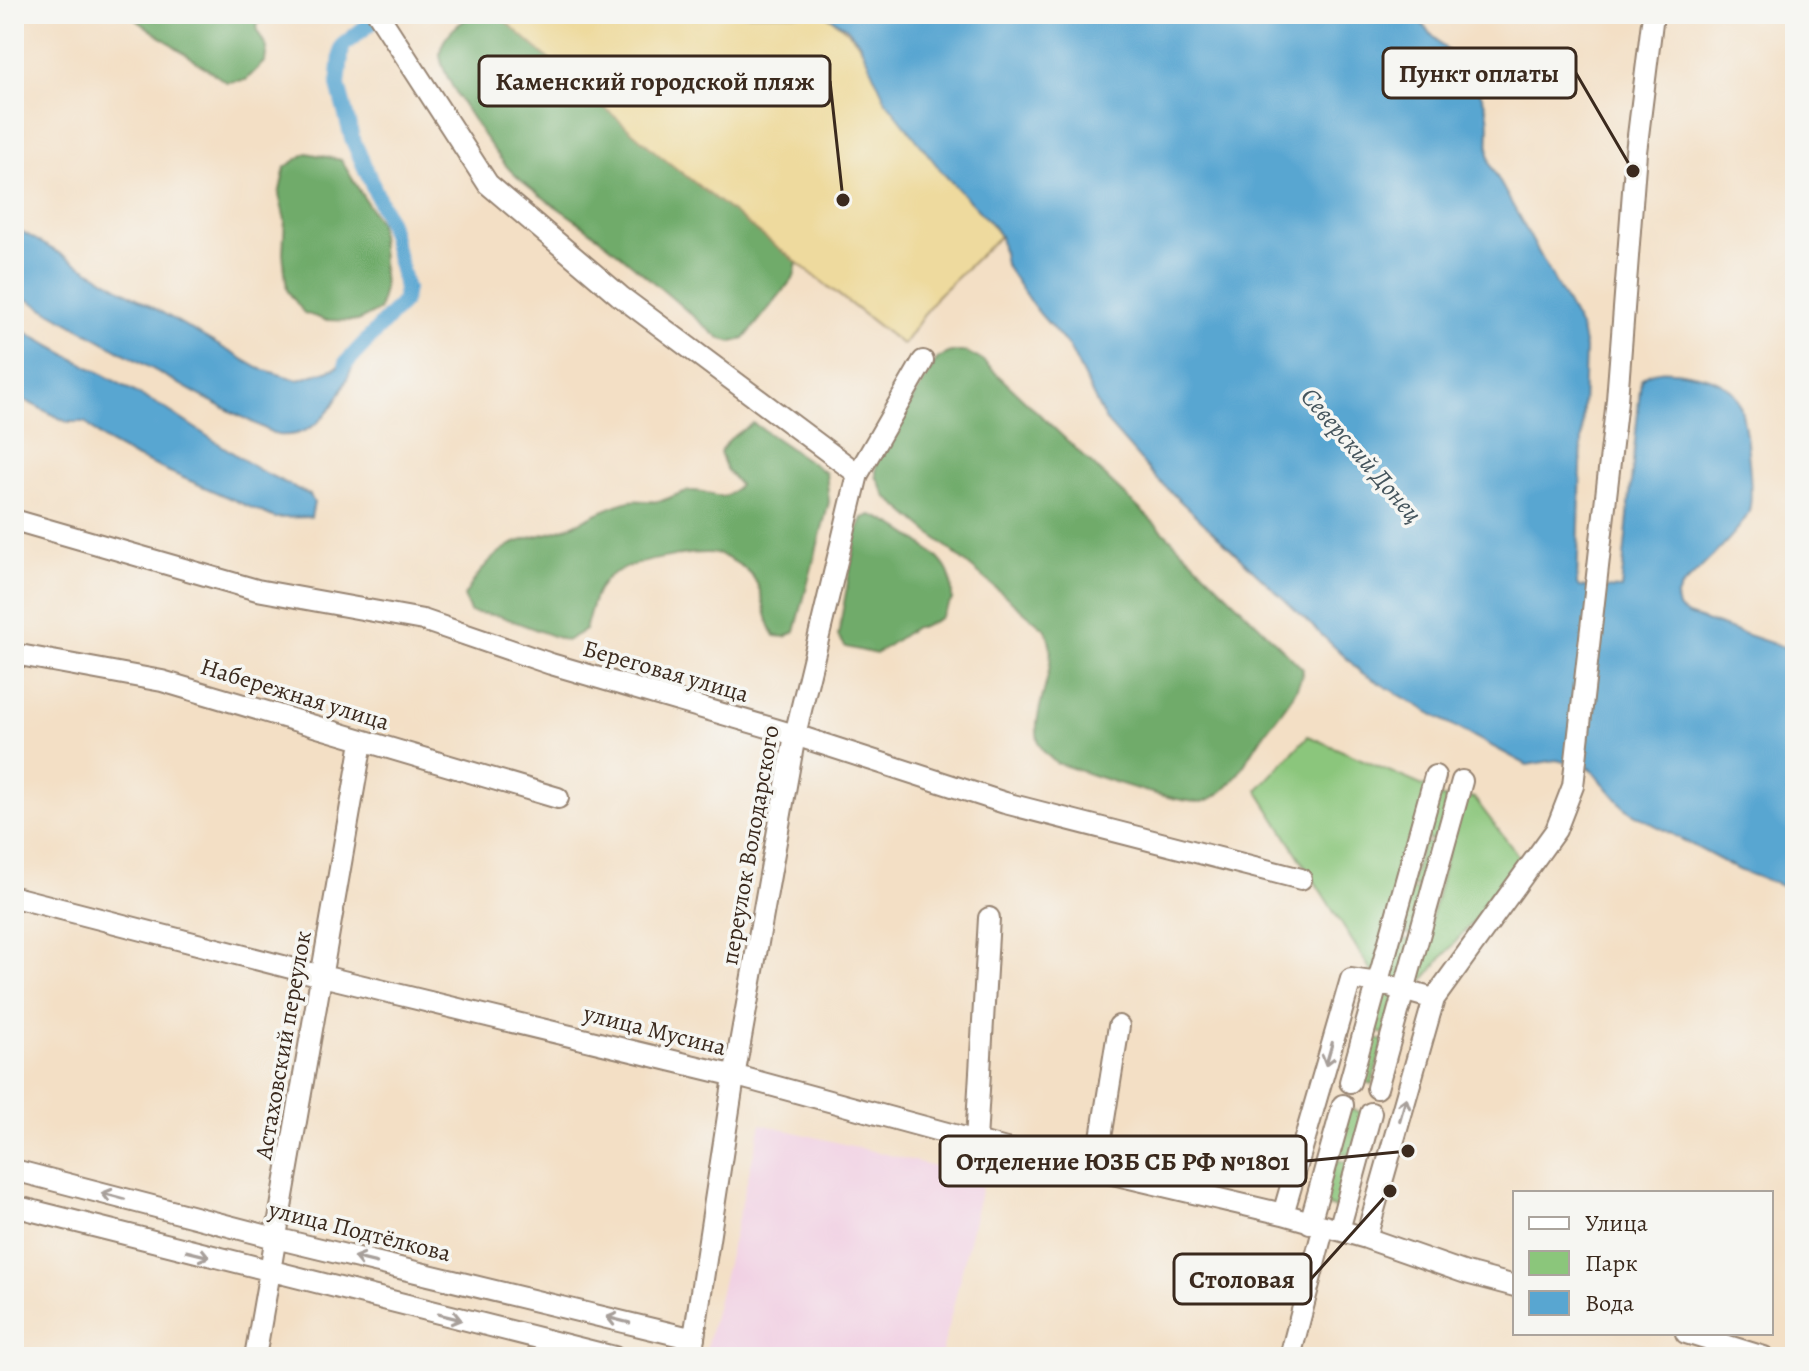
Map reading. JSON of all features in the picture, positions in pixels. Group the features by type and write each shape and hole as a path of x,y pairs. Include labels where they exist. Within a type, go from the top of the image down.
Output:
{"street":[{"path":"378,14 488,184 620,296 858,474"},
{"path":"1513,1285 1466,1273 1366,1238 1434,999 1556,830 1573,786 1617,400 1636,152 1653,14"},
{"name":"переулок Володарского","path":"693,1348 734,1077 795,735 858,474 923,361"},
{"name":"Береговая улица","path":"14,520 257,590 423,620 551,664 795,735 1005,803 1301,879"},
{"name":"Набережная улица","path":"14,654 162,681 558,798"},
{"name":"Астаховский переулок","path":"255,1357 362,742"},
{"path":"1350,1082 1435,776"},
{"path":"1377,1088 1462,781"},
{"name":"улица Мусина","path":"14,897 734,1077 976,1141 1283,1214 1366,1238"},
{"path":"976,1141 989,918"},
{"path":"1283,1214 1351,979 1378,983 1434,999"},
{"path":"1096,1169 1119,1026"},
{"path":"1290,1357 1324,1226 1343,1105"},
{"path":"1324,1226 1371,1113"},
{"name":"улица Подтёлкова","path":"14,1170 693,1348"},
{"path":"14,1206 614,1357"},
{"path":"1692,1335 1764,1357"}],"shaded area":[{"path":"761,1124 984,1178 941,1357 704,1357"}],"green space":[{"path":"128,14 290,14 257,23 258,32 267,48 265,61 246,80 226,82"},
{"path":"476,14 513,14 798,257 794,277 744,339 732,342 719,338 616,251 534,191 505,164 458,96 442,64 440,53 444,40 453,29"},
{"path":"307,153 341,160 379,223 384,288 379,310 358,321 325,320 304,313 287,290 283,253 285,220 279,195 285,167"},
{"path":"951,352 966,352 982,360 1303,669 1287,704 1238,774 1215,797 1194,802 1177,799 1056,763 1042,749 1037,737 1050,661 1046,630 886,496 876,476 876,460 938,358"},
{"path":"753,423 826,473 829,502 795,632 785,637 775,636 759,588 750,573 726,557 708,553 660,559 614,573 598,590 585,630 566,641 500,616 470,612 464,596 483,568 509,546 561,530 630,501 661,501 690,491 722,496 733,492 739,485 726,469 720,452 730,439"},
{"path":"871,515 901,530 934,554 947,570 952,592 952,600 940,618 923,627 915,627 876,654 846,647 838,636 857,532 863,518"},
{"path":"1308,736 1428,788 1377,980 1257,790"},
{"path":"1461,795 1474,798 1523,862 1414,991"},
{"path":"1435,796 1451,800 1439,843 1424,838"},
{"path":"1423,842 1438,846 1426,890 1411,885"},
{"path":"1410,889 1426,893 1414,936 1399,931"},
{"path":"1396,937 1412,941 1400,984 1385,980"},
{"path":"1382,987 1397,991 1385,1034 1370,1030"},
{"path":"1368,1037 1384,1041 1372,1084 1356,1079"},
{"path":"1348,1109 1364,1113 1352,1156 1337,1151"},
{"path":"1334,1159 1350,1164 1338,1209 1321,1204"}],"sand":[{"path":"497,14 824,14 855,39 1000,236 937,296 903,345 659,155"}],"water":[{"name":"Северский Донец","path":"824,14 1414,14 1465,70 1482,95 1488,117 1491,166 1581,329 1585,349 1579,587 1621,589 1641,379 1660,371 1704,376 1731,390 1740,405 1748,453 1749,511 1729,539 1680,589 1676,599 1678,608 1688,615 1795,651 1795,891 1739,870 1632,813 1590,768 1556,760 1527,765 1362,673 1157,479 1105,420 1069,347 1033,306 1005,264 1000,236 994,227 943,173 886,101 859,42 847,28"},
{"path":"14,227 258,368 298,380 336,368 360,349 340,394 321,420 294,434 277,435 14,292"},
{"path":"14,326 166,409 259,470 310,495 314,503 311,517 275,518 133,456 104,440 85,422 67,422 14,395"}],"waterway":[{"path":"346,363 403,302 406,289 389,223 352,138 338,85 342,46 382,14"}],"place":[{"name":"Пункт оплаты","path":"1633,171"},
{"name":"Каменский городской пляж","path":"843,200"},
{"name":"Отделение ЮЗБ СБ РФ №1801","path":"1408,1151"},
{"name":"Столовая","path":"1390,1191"}]}
